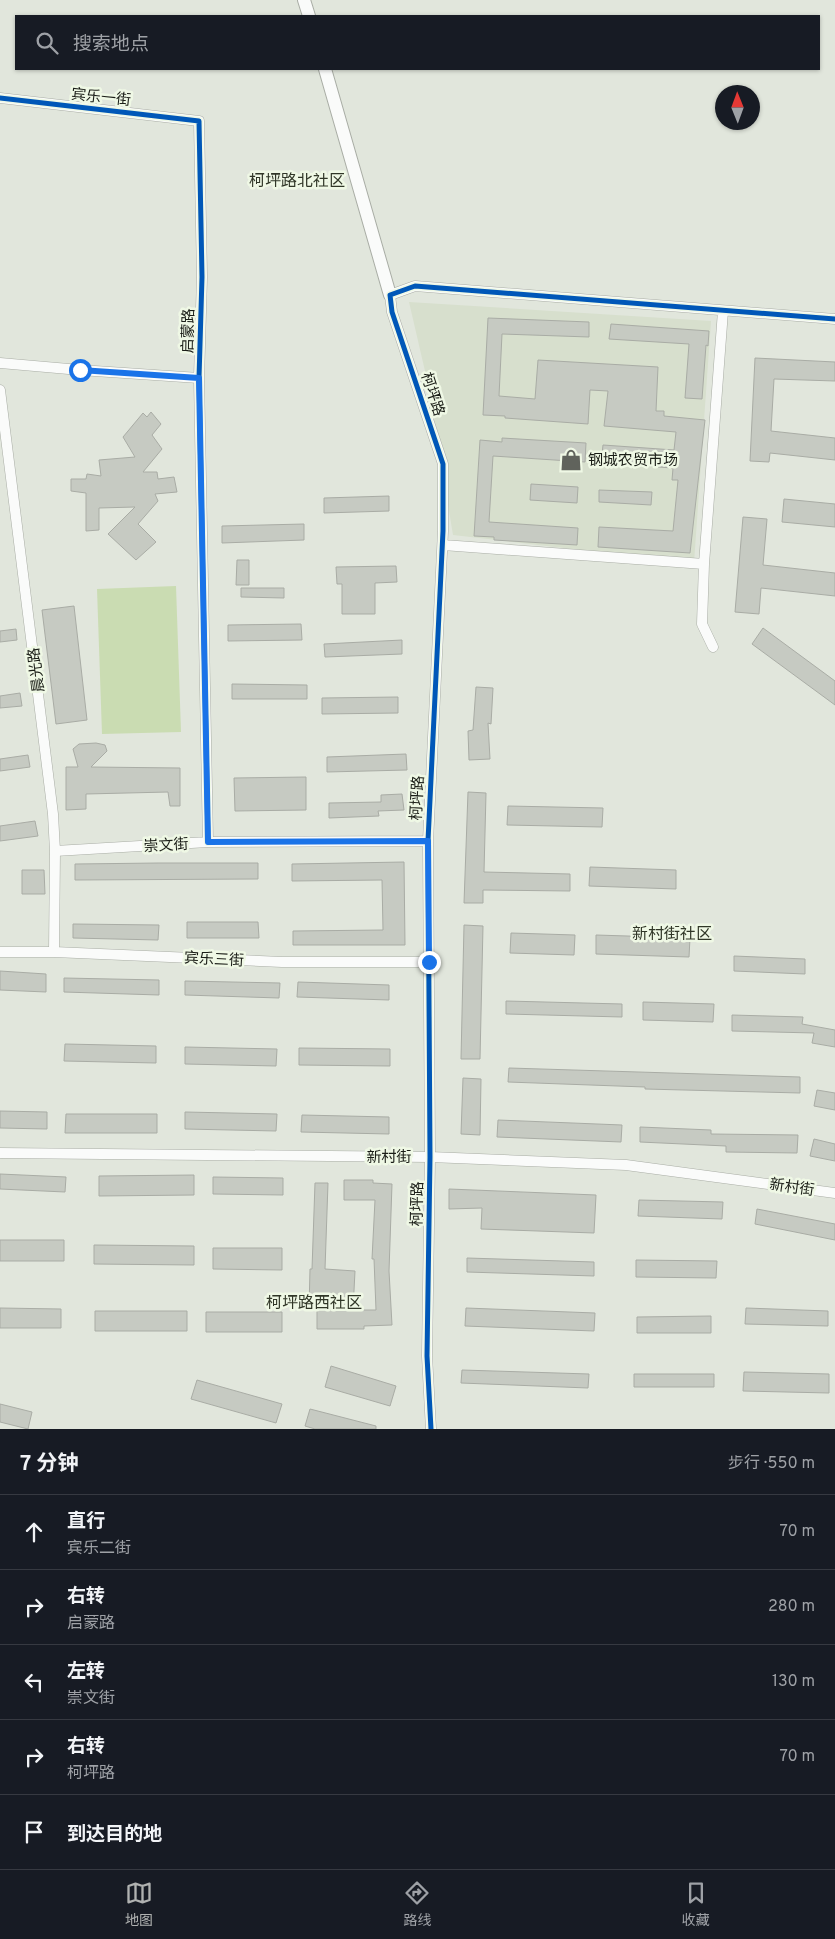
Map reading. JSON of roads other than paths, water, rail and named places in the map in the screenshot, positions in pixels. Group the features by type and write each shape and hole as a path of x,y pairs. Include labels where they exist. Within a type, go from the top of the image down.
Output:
{"street":[{"path":"304,0 309,15"},
{"path":"325,70 390,295 415,286 835,319"},
{"name":"宾乐一街","path":"0,98 199,121"},
{"name":"启蒙路","path":"199,121 199,205 202,277 199,378 208,842"},
{"name":"柯坪路","path":"390,295 392,312 443,464 443,545 428,841 430,1157 427,1356 431,1429"},
{"path":"713,647 702,624 704,564 723,311"},
{"path":"0,363 199,378"},
{"name":"晨光路","path":"0,390 53,814 55,851 54,952"},
{"path":"443,545 704,564"},
{"name":"崇文街","path":"55,851 208,842 428,841"},
{"name":"宾乐三街","path":"0,952 54,952 282,962 429,962"},
{"name":"新村街","path":"0,1153 430,1157 626,1165 835,1193"}],"place":[{"name":"钢城农贸市场","path":"571,460"}],"district":[{"name":"柯坪路北社区","path":"297,180"},
{"name":"新村街社区","path":"672,933"},
{"name":"柯坪路西社区","path":"314,1302"}]}
